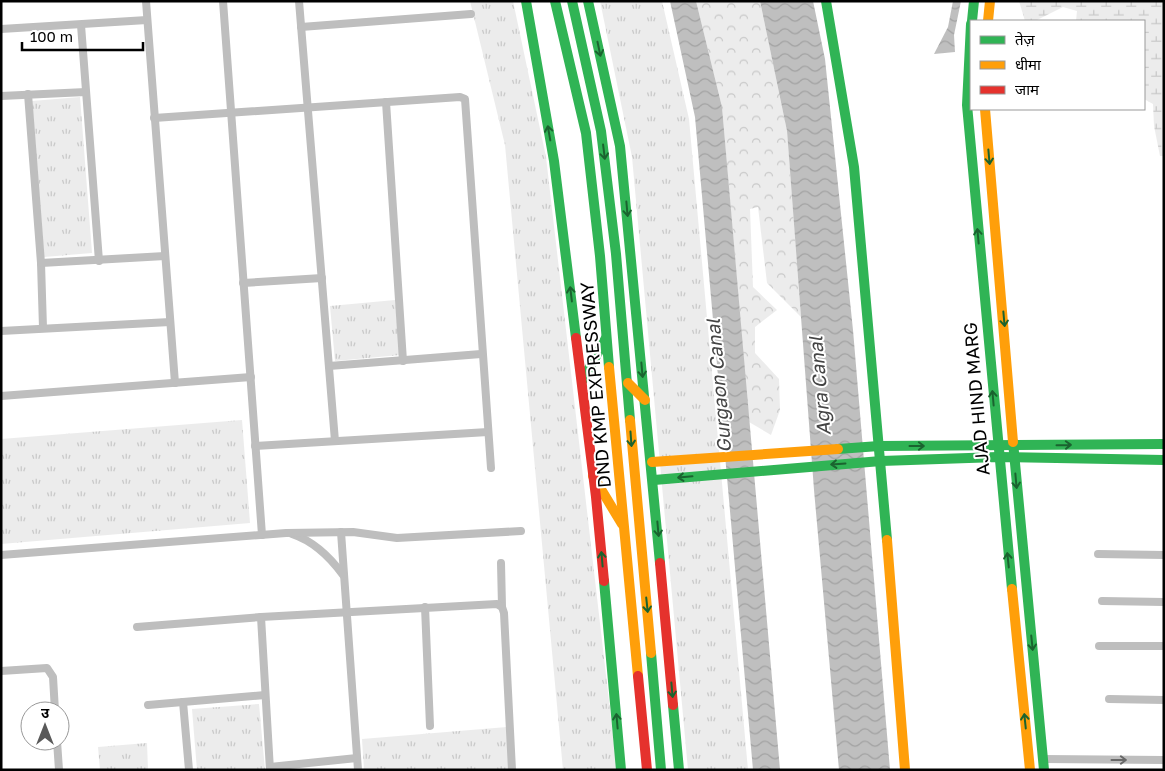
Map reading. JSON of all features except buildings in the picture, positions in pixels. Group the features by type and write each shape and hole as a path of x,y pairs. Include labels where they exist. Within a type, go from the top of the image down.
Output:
{"main road":[{"path":"526,1 554,161 582,381 621,770"},
{"name":"DND KMP EXPRESSWAY","path":"555,1 586,133 600,256 647,770"},
{"name":"DND KMP EXPRESSWAY","path":"572,1 601,131 616,254 661,770"},
{"path":"588,1 620,146 654,480 679,770"},
{"path":"826,1 854,168 874,446 905,770"},
{"name":"AJAD HIND MARG","path":"971,20 974,1"},
{"path":"988,20 990,1"},
{"name":"AJAD HIND MARG","path":"970,50 968,105 998,457 1030,770"},
{"path":"984,110 1014,458 1044,764"},
{"path":"582,381 606,338"},
{"path":"628,383 645,400"},
{"path":"652,462 874,446 1164,444"},
{"path":"793,467 794,451"},
{"path":"654,480 805,466 998,457 1164,460"},
{"path":"593,476 624,527"}],"street":[{"path":"146,1 175,383"},
{"path":"223,1 262,534"},
{"path":"299,1 335,441"},
{"path":"301,26 471,14"},
{"path":"1,29 147,20"},
{"path":"81,25 99,261"},
{"path":"1,96 86,92"},
{"path":"28,94 41,264 43,328"},
{"path":"154,118 460,97 465,99 481,354 491,468"},
{"path":"386,102 403,361"},
{"path":"41,264 165,256"},
{"path":"243,283 322,278"},
{"path":"1,330 170,322"},
{"path":"329,366 481,354"},
{"path":"1,396 251,378"},
{"path":"255,446 488,432"},
{"path":"1,555 262,534 363,532 397,538 520,531"},
{"path":"341,532 358,770"},
{"path":"286,533 314,544 335,564 344,576"},
{"path":"1098,554 1164,555"},
{"path":"501,563 512,770"},
{"path":"1102,601 1164,602"},
{"path":"137,628 261,617 491,603 502,607"},
{"path":"425,607 430,726"},
{"path":"261,617 270,769 357,758"},
{"path":"1099,646 1164,646"},
{"path":"1,670 47,668 53,678 54,701"},
{"path":"148,704 265,695"},
{"path":"1108,699 1164,700"},
{"path":"182,702 188,770"},
{"path":"58,751 59,770"},
{"path":"1044,764 1164,760"}],"green space":[{"path":"470,1 513,1 546,157 617,770 563,770 505,145"},
{"path":"600,1 662,1 689,119 748,770 688,770 632,157"},
{"path":"696,1 760,1 787,131 801,317 767,283 758,207 750,209 753,287 777,310 755,327 755,353 779,379 780,410 771,435 749,422 722,107"},
{"path":"1019,1 1164,1 1164,156 1160,156 1154,126 1153,104 1145,100 1145,20 1076,20 1077,11 1063,7 1037,20 1025,20"},
{"path":"80,97 92,253 44,257 32,101"},
{"path":"395,300 400,355 335,361 330,306"},
{"path":"242,420 250,523 1,544 1,439"},
{"path":"259,704 265,770 197,770 192,709"},
{"path":"507,727 511,770 364,770 362,739"},
{"path":"147,743 148,770 100,770 98,747"}],"water":[{"path":"670,1 696,1 722,107 780,770 753,770 695,117"},
{"name":"Agra Canal","path":"760,1 813,1 825,59 853,330 890,770 839,770 814,490 787,131"},
{"path":"953,1 961,1 954,35 955,52 934,54 948,27"}],"traffic: fast":[{"path":"526,1 554,161 576,338"},
{"path":"555,1 586,133 600,256 609,367"},
{"path":"572,1 601,131 616,254 630,420"},
{"path":"588,1 620,146 660,563"},
{"path":"826,1 854,167 887,540"},
{"path":"972,20 974,1"},
{"path":"970,44 967,105 1012,589"},
{"path":"582,381 606,338"},
{"path":"1013,442 1044,770"},
{"path":"838,449 879,446 1164,444"},
{"path":"654,480 881,461 998,457 1164,460"},
{"path":"604,581 621,770"},
{"path":"651,653 661,770"},
{"path":"673,705 679,770"}],"traffic: slow":[{"path":"988,20 990,1"},
{"path":"985,110 1013,442"},
{"path":"609,367 638,676"},
{"path":"628,383 645,400"},
{"path":"630,420 651,653"},
{"path":"652,462 838,449"},
{"path":"593,476 622,524"},
{"path":"887,540 905,770"},
{"path":"1012,589 1030,770"}],"traffic: jam":[{"path":"576,338 596,497 604,581"},
{"path":"660,563 673,705"},
{"path":"638,676 647,770"}],"water label":[{"name":"Gurgaon Canal","path":"718,386"}]}
